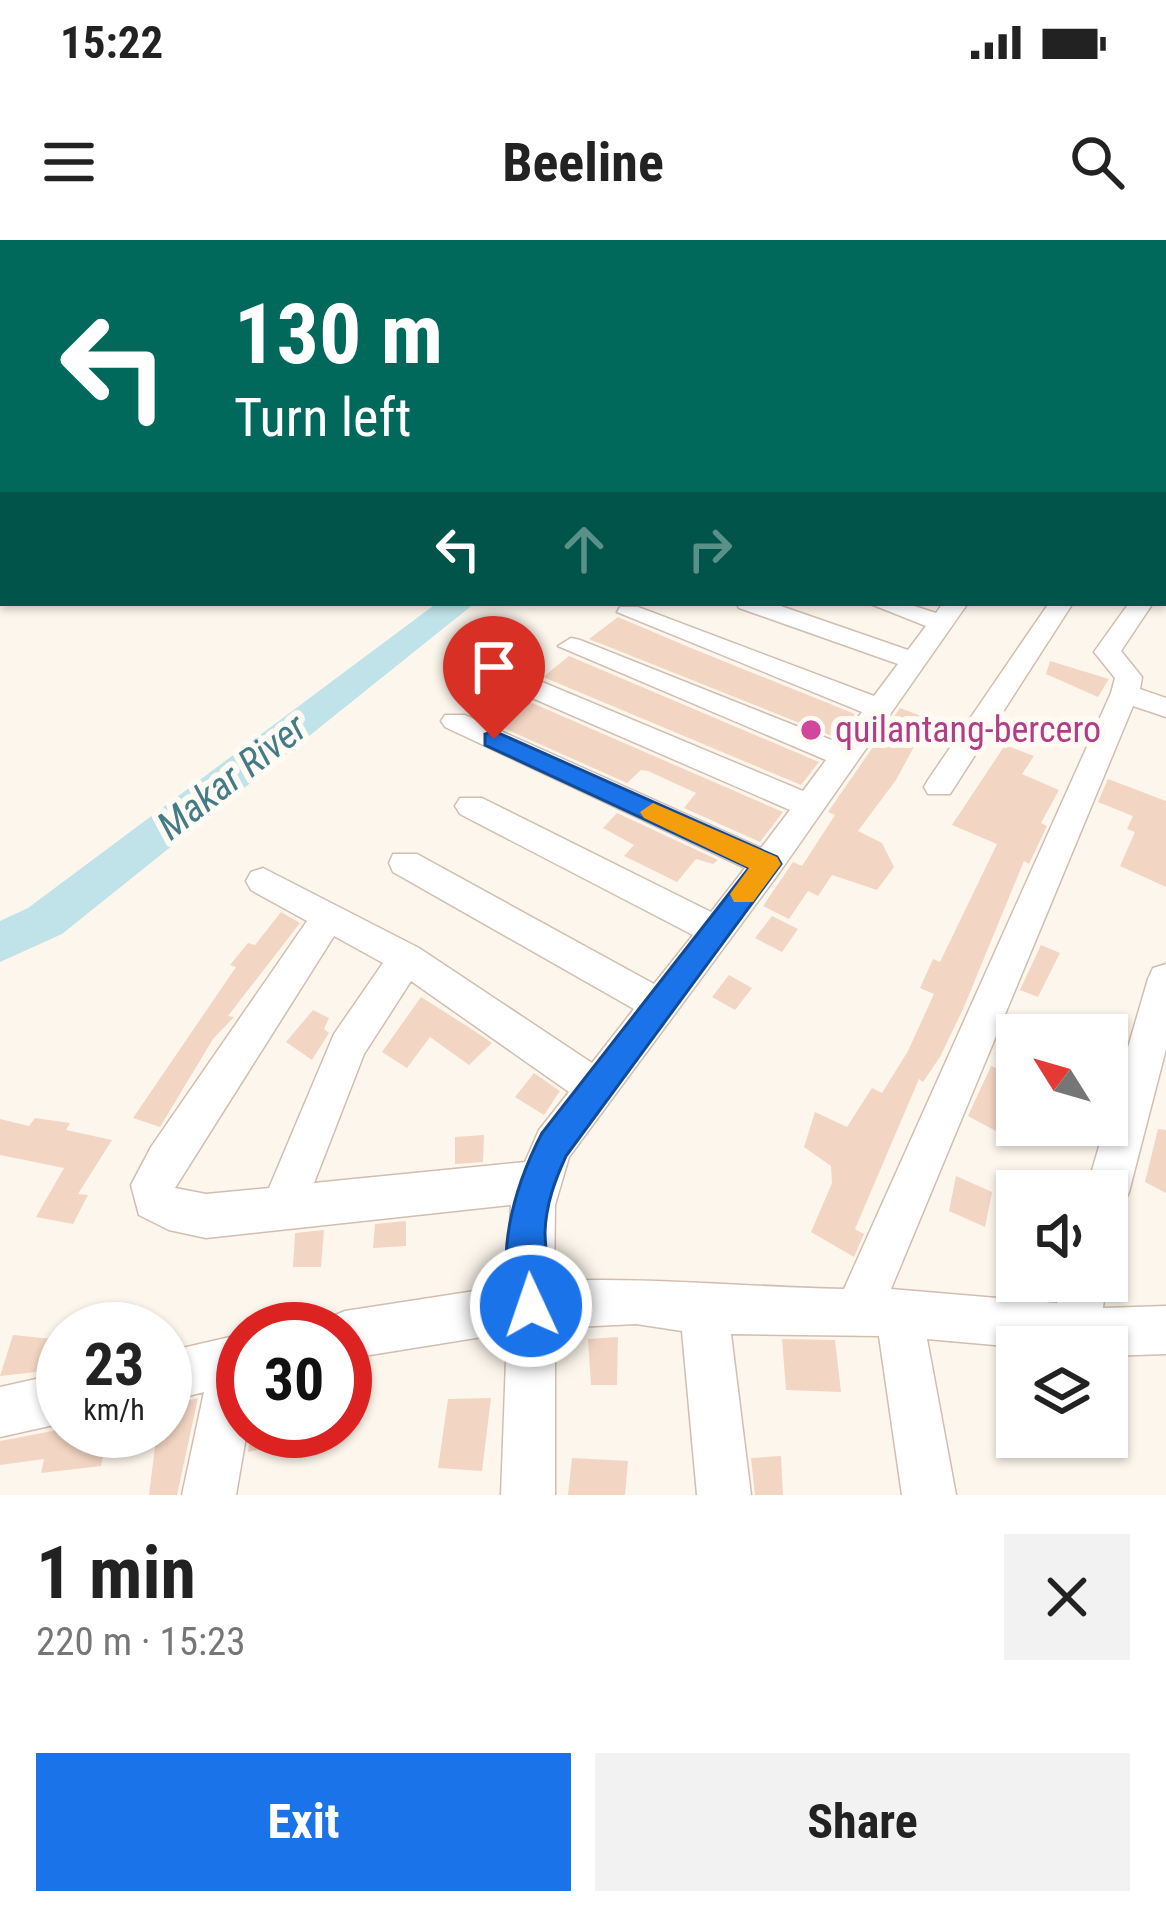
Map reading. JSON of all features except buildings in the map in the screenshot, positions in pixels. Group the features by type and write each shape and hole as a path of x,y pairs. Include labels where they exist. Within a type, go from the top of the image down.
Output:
{"street":[{"path":"717,645 755,606 914,661"},
{"path":"528,1495 531,1306 527,1229 535,1182 554,1144 767,864 949,613 901,606"},
{"path":"939,787 1059,606"},
{"path":"929,1495 879,1311 1125,694 1129,677 1107,652 1130,606"},
{"path":"629,612 879,708"},
{"path":"571,646 845,757"},
{"path":"502,676 810,806"},
{"path":"1125,694 1166,708"},
{"path":"455,722 767,864"},
{"path":"471,806 715,930"},
{"path":"404,863 661,1006"},
{"path":"263,881 406,958 597,1089"},
{"path":"328,917 153,1185 154,1200 206,1216 535,1182"},
{"path":"282,1208 349,1046 406,958"},
{"path":"1113,1170 1166,980"},
{"path":"372,1331 531,1306 636,1301 704,1310 879,1311 1042,1326"},
{"path":"704,1310 724,1495"},
{"path":"1128,1330 1166,1330"},
{"path":"0,1412 36,1404"},
{"path":"209,1495 217,1458"}],"waterway":[{"name":"Makar River","path":"0,943 45,921 454,606"}],"slow traffic":[{"path":"653,812 767,864 744,894"}],"place":[{"name":"quilantang-bercero","path":"811,730"}],"route":[{"path":"494,739 767,864 554,1144 535,1182 527,1229 531,1306"}]}
